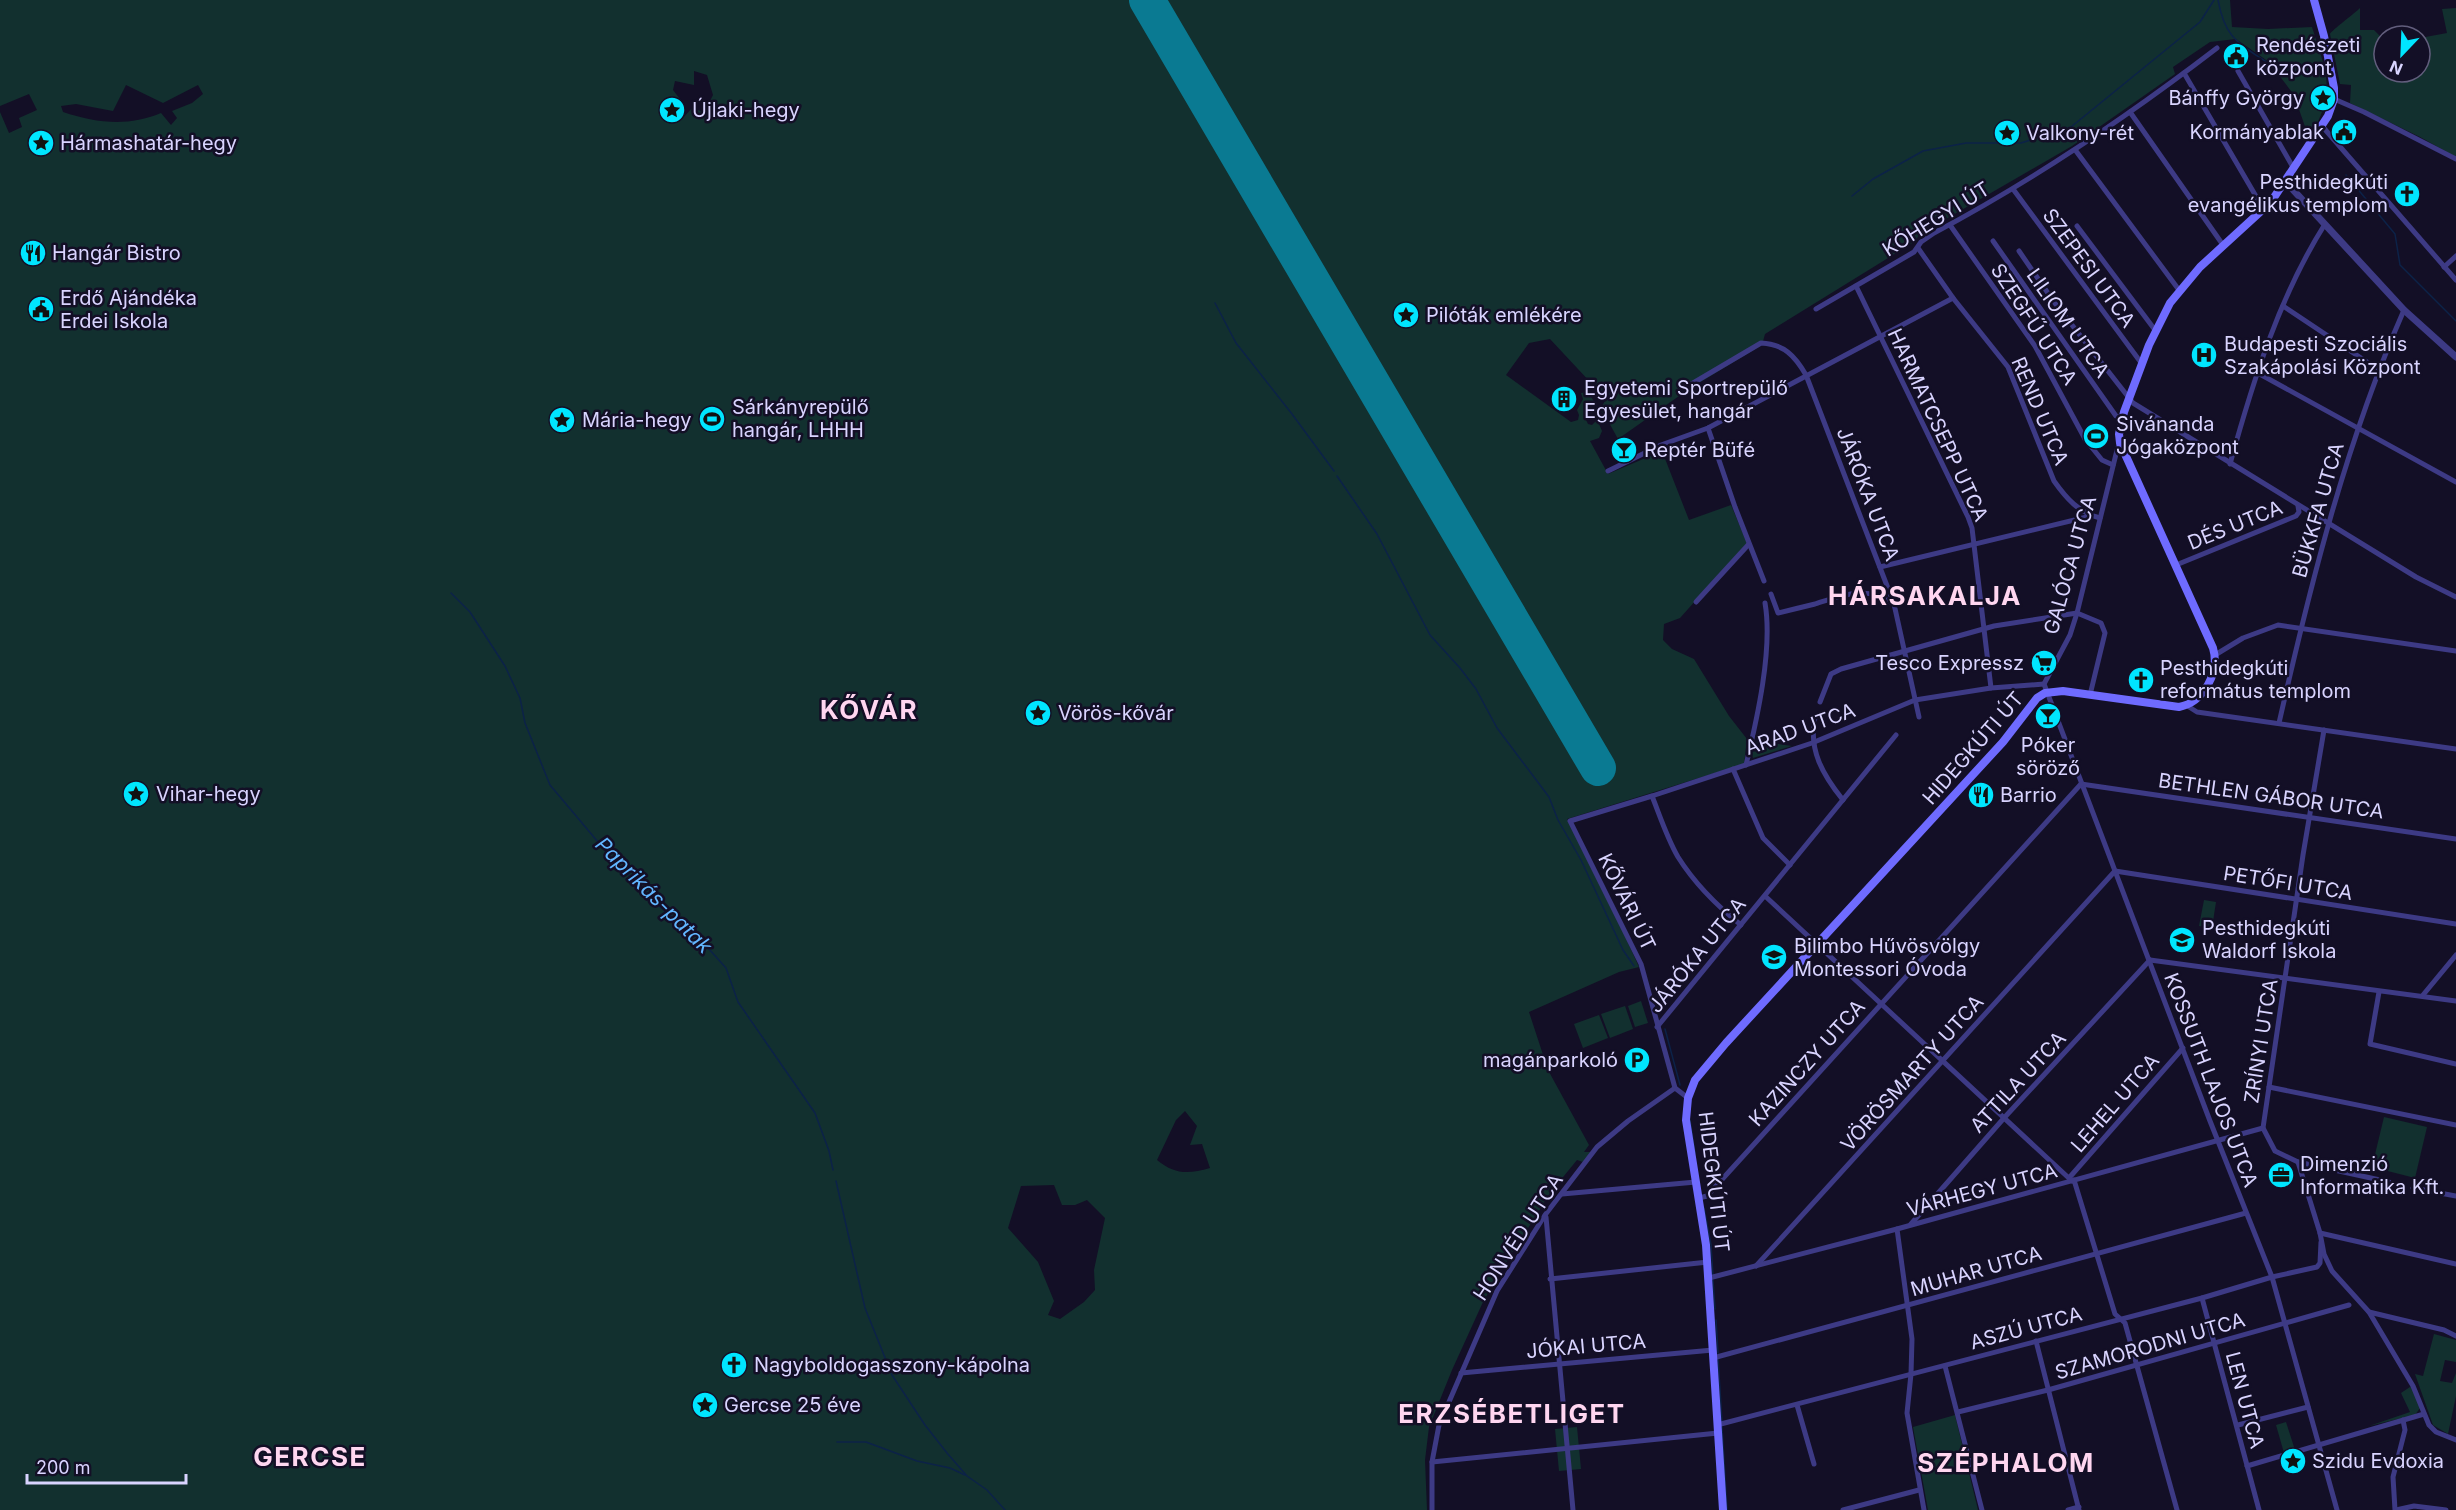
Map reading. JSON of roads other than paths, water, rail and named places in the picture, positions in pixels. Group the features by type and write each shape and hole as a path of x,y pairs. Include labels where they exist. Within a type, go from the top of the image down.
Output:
{"main road":[{"path":"2186,705 2197,698 2207,686 2213,672 2215,655 2178,564 2120,443 2119,434 2122,418 2155,330 2179,290 2223,245 2264,210 2322,126 2334,99 2330,63 2314,0"},
{"name":"HIDEGKÚTI ÚT","path":"1722,1510 1712,1277 1708,1262 1701,1198 1686,1127 1688,1098 1700,1073 2010,735 2044,688 2164,706 2186,705"}],"street":[{"name":"KŐHEGYI ÚT","path":"1816,309 1918,248 1922,240 2076,151 2217,48"},
{"path":"2238,71 2294,169"},
{"path":"2184,73 2264,210"},
{"path":"2334,99 2456,159"},
{"path":"2130,112 2223,245"},
{"path":"2322,126 2456,280"},
{"path":"2076,151 2179,290"},
{"path":"2285,182 2404,310 2456,357"},
{"name":"SZEPESI UTCA","path":"2013,189 2142,364"},
{"path":"2230,464 2256,372 2283,306 2325,224"},
{"name":"SZEGFŰ UTCA","path":"1950,225 2036,346 2085,439 2102,460 2113,465"},
{"path":"2077,226 2155,330"},
{"name":"LILIOM UTCA","path":"1993,241 2116,416 2122,418"},
{"name":"REND UTCA","path":"1918,248 1953,298 2008,367 2054,481 2069,501 2091,516 2100,518"},
{"path":"2019,250 2055,302 2129,399 2327,524 2416,577 2456,597"},
{"path":"2444,267 2456,256"},
{"name":"HARMATCSEPP UTCA","path":"1856,286 1968,517 1974,545 1991,688"},
{"path":"1608,471 1661,445 1708,428 1953,298"},
{"path":"2283,306 2379,370"},
{"name":"BÜKKFA UTCA","path":"2279,723 2327,524 2358,427 2404,310"},
{"name":"JÁRÓKA UTCA","path":"1688,386 1761,343 1784,348 1794,356 1806,375 1894,604 1919,717"},
{"path":"2256,372 2456,482"},
{"path":"1708,428 1764,580"},
{"name":"GALÓCA UTCA","path":"2044,688 2070,635 2077,613 2120,443"},
{"name":"DÉS UTCA","path":"2178,564 2296,516 2298,506"},
{"path":"1880,567 2091,516"},
{"path":"1696,602 1749,544"},
{"path":"1771,594 1778,613 1846,594 1865,592 1882,596 1894,604"},
{"path":"1746,765 1763,677 1767,617 1765,603"},
{"path":"1820,702 1831,674 1841,669 1905,653 1983,629 2077,613 2101,623 2105,633 2090,695"},
{"path":"2215,655 2243,638 2278,625 2456,651"},
{"name":"ARAD UTCA","path":"1570,821 1812,743 1915,700 1991,688 2044,688"},
{"name":"KOSSUTH LAJOS UTCA","path":"2044,688 2272,1277 2337,1510"},
{"path":"2186,705 2198,712 2456,749"},
{"path":"1815,717 1812,743 1822,772 1843,800"},
{"name":"ZRÍNYI UTCA","path":"2324,730 2296,900 2263,1128 2275,1151 2298,1162 2389,1182"},
{"name":"JÁRÓKA UTCA","path":"1658,1027 1896,735"},
{"path":"1733,769 1763,838 1790,865"},
{"name":"BETHLEN GÁBOR UTCA","path":"2081,784 2456,839"},
{"name":"KAZINCZY UTCA","path":"1701,1198 2081,784"},
{"path":"1652,796 1677,855 1693,880 1713,902 1740,925"},
{"name":"KŐVÁRI ÚT","path":"1570,821 1641,964 1676,1088"},
{"name":"PETŐFI UTCA","path":"2115,871 2456,924"},
{"name":"VÖRÖSMARTY UTCA","path":"1755,1268 2115,871"},
{"path":"1765,896 2072,1180 2115,1314 2125,1323 2177,1510"},
{"path":"2423,995 2456,955"},
{"path":"2150,960 2456,1001"},
{"name":"ATTILA UTCA","path":"1910,1225 2004,1118 2150,960"},
{"path":"2379,992 2370,1044 2456,1064"},
{"name":"LEHEL UTCA","path":"2072,1180 2183,1048"},
{"path":"2269,1087 2456,1125"},
{"path":"1676,1088 1688,1098"},
{"name":"HONVÉD UTCA","path":"1432,1510 1432,1462 1439,1425 1490,1303 1545,1215 1605,1139 1676,1088"},
{"name":"VÁRHEGY UTCA","path":"1712,1277 1755,1268 2263,1128"},
{"path":"2298,1162 2320,1233 2324,1254 2332,1271 2369,1311 2414,1386 2424,1414 2434,1432 2456,1440"},
{"path":"1562,1194 1696,1182"},
{"path":"2413,1188 2456,1196"},
{"name":"MUHAR UTCA","path":"1715,1356 1908,1306 2246,1213"},
{"path":"1545,1215 1573,1510"},
{"path":"1897,1229 1912,1340 1907,1413 1924,1510"},
{"path":"2320,1233 2456,1264"},
{"name":"ASZÚ UTCA","path":"1432,1462 1567,1448 1719,1427 1797,1404 2319,1266 2321,1242"},
{"path":"1550,1279 1708,1262"},
{"name":"LEN UTCA","path":"2202,1298 2259,1510"},
{"name":"SZAMORODNI UTCA","path":"1958,1412 2048,1390 2349,1305"},
{"path":"2369,1311 2444,1330 2456,1336"},
{"path":"2036,1341 2079,1509 2068,1510"},
{"name":"JÓKAI UTCA","path":"1461,1373 1558,1363 1715,1356"},
{"path":"1945,1366 1982,1510"},
{"path":"1797,1404 1814,1464"},
{"path":"2238,1425 2308,1407"},
{"path":"2247,1466 2424,1414"},
{"path":"2403,1420 2405,1430 2393,1477 2395,1510 2414,1506 2446,1510"},
{"path":"1843,1510 1919,1490"}],"waterway":[{"path":"1852,196 1873,179 1923,151 1966,143 2021,143 2071,127 2200,22 2214,0"},
{"path":"2218,0 2225,23 2234,38 2268,63"},
{"path":"2346,175 2395,234 2400,265 2456,321"},
{"path":"1215,303 1236,343 1334,471"},
{"path":"1337,476 1377,534 1430,635 1476,689 1497,728 1549,797 1558,820 1581,860 1623,950 1634,966"},
{"name":"Paprikás-patak","path":"451,593 470,612 505,666 520,698 525,723 550,785 609,855 660,907 700,939 726,968 738,1002 815,1113 829,1151 833,1170"},
{"path":"1665,1029 1680,1085"},
{"path":"1690,1120 1695,1153"},
{"name":"Paprikás-patak","path":"836,1181 865,1308 892,1375 925,1425 947,1453 967,1476 987,1490 1005,1510"},
{"path":"1704,1208 1711,1245 1713,1275"},
{"path":"1713,1280 1715,1309"},
{"path":"1716,1320 1718,1353"},
{"path":"1718,1358 1722,1422"},
{"path":"1722,1427 1727,1510"},
{"path":"837,1442 866,1442 917,1461 950,1468 965,1475"}],"place":[{"name":"Rendészeti központ","path":"2236,56"},
{"name":"Bánffy György","path":"2323,98"},
{"name":"Újlaki-hegy","path":"672,110"},
{"name":"Kormányablak","path":"2344,132"},
{"name":"Valkony-rét","path":"2007,133"},
{"name":"Hármashatár-hegy","path":"41,143"},
{"name":"Pesthidegkúti evangélikus templom","path":"2407,194"},
{"name":"Hangár Bistro","path":"33,253"},
{"name":"Erdő Ajándéka Erdei Iskola","path":"41,309"},
{"name":"Pilóták emlékére","path":"1406,315"},
{"name":"Budapesti Szociális Szakápolási Központ","path":"2204,355"},
{"name":"Egyetemi Sportrepülő Egyesület, hangár","path":"1564,399"},
{"name":"Sárkányrepülő hangár, LHHH","path":"712,419"},
{"name":"Mária-hegy","path":"562,420"},
{"name":"Sivánanda Jógaközpont","path":"2096,436"},
{"name":"Reptér Büfé","path":"1624,450"},
{"name":"Tesco Expressz","path":"2044,663"},
{"name":"Pesthidegkúti református templom","path":"2141,680"},
{"name":"Vörös-kővár","path":"1038,713"},
{"name":"Póker söröző","path":"2048,716"},
{"name":"Vihar-hegy","path":"136,794"},
{"name":"Barrio","path":"1981,795"},
{"name":"Pesthidegkúti Waldorf Iskola","path":"2182,940"},
{"name":"Bilimbo Hűvösvölgy Montessori Óvoda","path":"1774,957"},
{"name":"magánparkoló","path":"1637,1060"},
{"name":"Dimenzió Informatika Kft.","path":"2281,1175"},
{"name":"Nagyboldogasszony-kápolna","path":"734,1365"},
{"name":"Gercse 25 éve","path":"705,1405"},
{"name":"Szidu Evdoxia","path":"2293,1461"}],"district":[{"name":"HÁRSAKALJA","path":"1925,595"},
{"name":"KŐVÁR","path":"869,709"},
{"name":"ERZSÉBETLIGET","path":"1512,1413"},
{"name":"GERCSE","path":"310,1456"},
{"name":"SZÉPHALOM","path":"2006,1462"}]}
